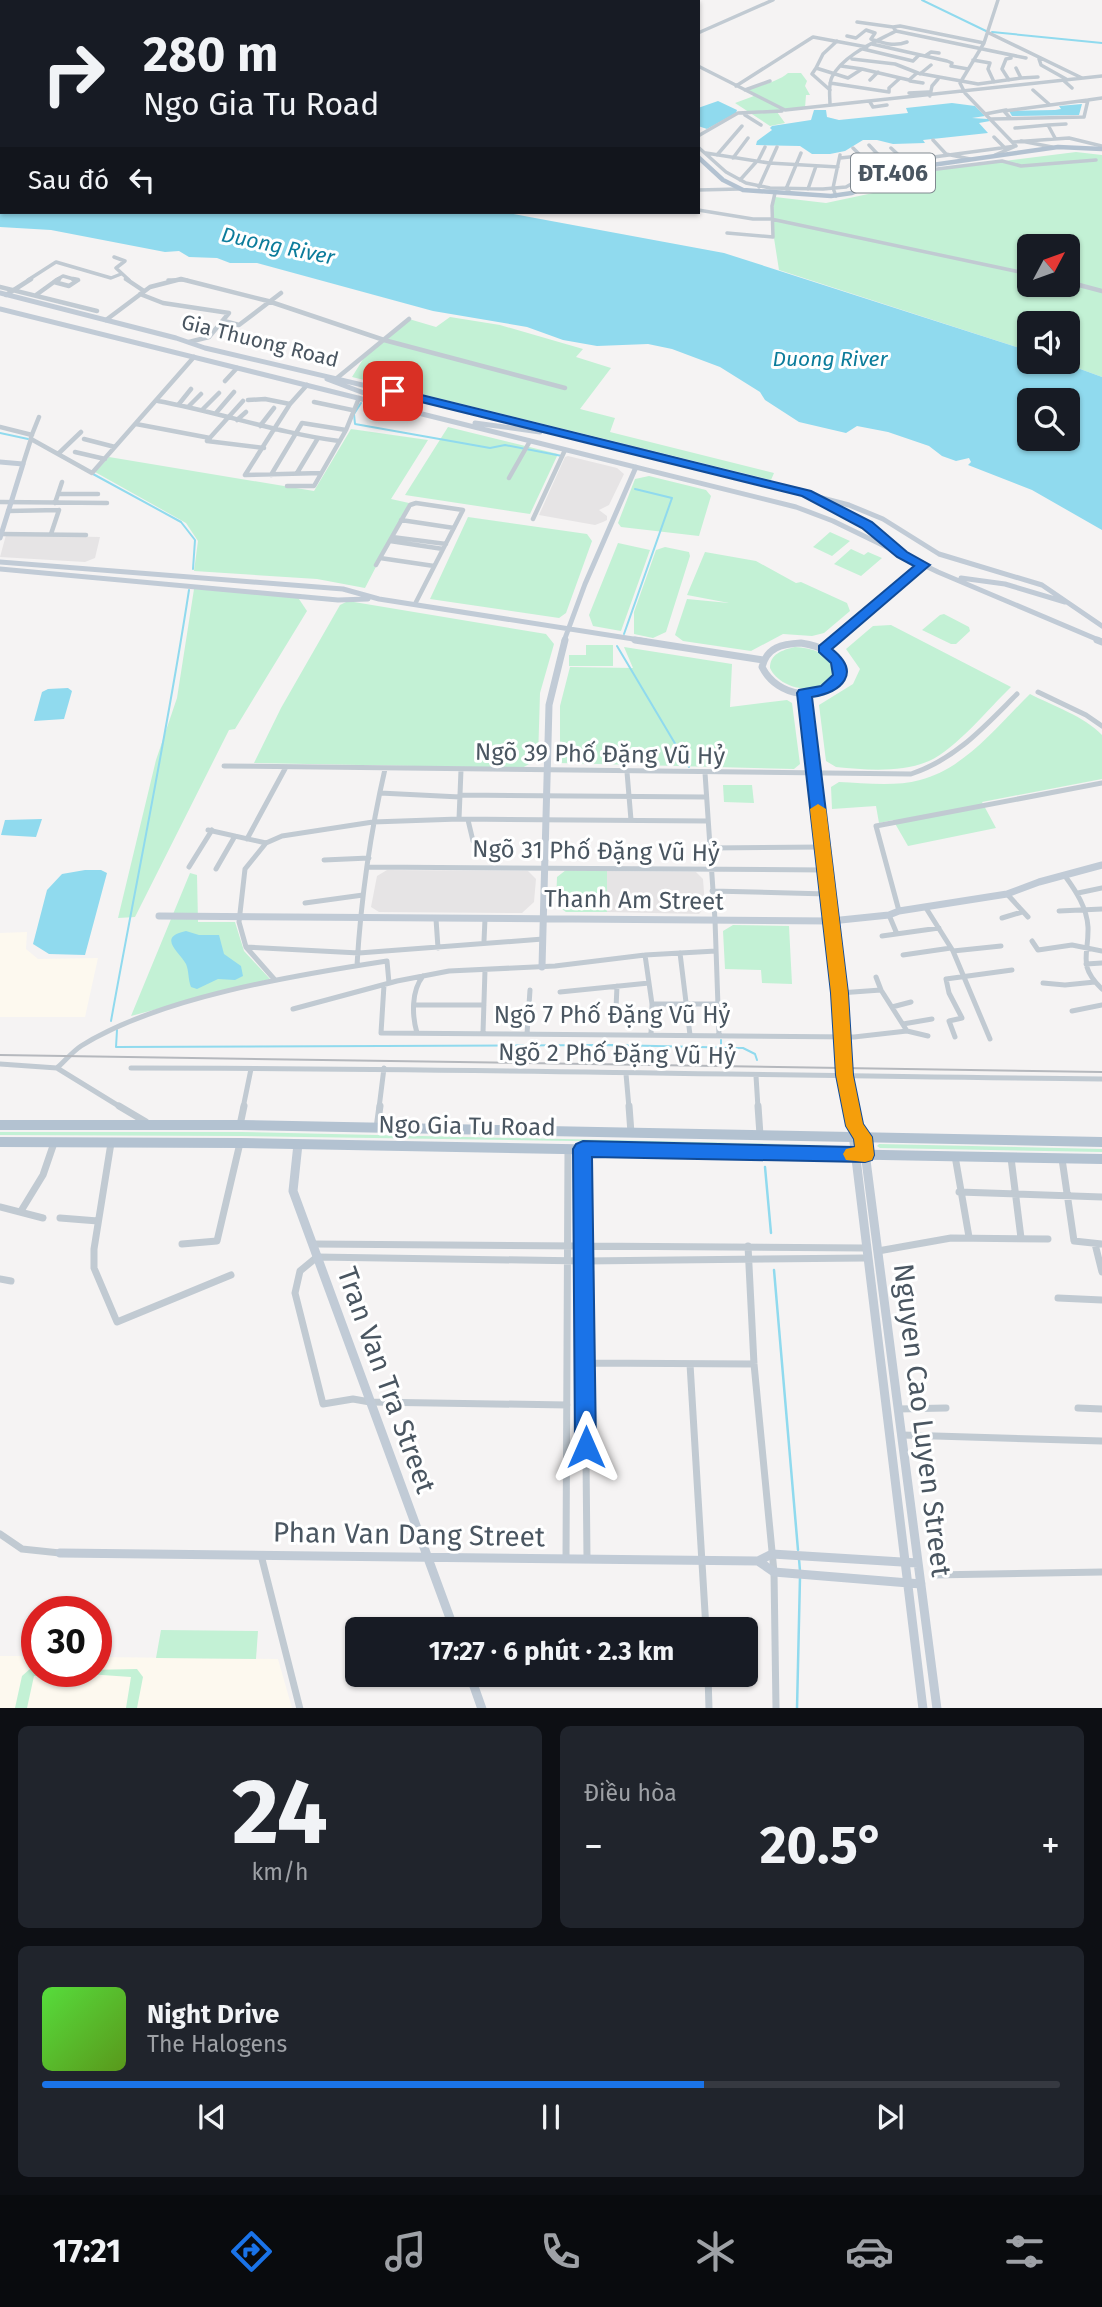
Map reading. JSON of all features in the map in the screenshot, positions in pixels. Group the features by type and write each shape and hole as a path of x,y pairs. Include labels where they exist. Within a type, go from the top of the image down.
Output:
{"main road":[{"name":"ĐT.406","path":"700,160 723,180 740,189 836,196 852,193 904,169 1058,147 1102,147"},
{"name":"Ngo Gia Tu Road","path":"0,1125 240,1125 1102,1142"},
{"name":"Ngo Gia Tu Road","path":"0,1142 240,1143 1102,1159"}],"street":[{"path":"700,32 773,0"},
{"path":"960,82 989,33 998,0"},
{"path":"857,22 984,43"},
{"path":"909,30 918,25"},
{"path":"830,105 830,83 833,75 841,66 894,29"},
{"path":"830,90 812,74 823,54 848,35 856,38 866,30 874,33 871,39 877,41 895,46 907,42"},
{"path":"909,30 1026,58"},
{"path":"989,33 1082,78"},
{"path":"736,86 813,37 839,41 913,61 919,55"},
{"path":"872,44 968,69"},
{"path":"905,51 914,44"},
{"path":"925,56 936,48"},
{"path":"923,50 939,53"},
{"path":"1009,80 1002,69 1008,58 1014,59"},
{"path":"852,59 886,64 892,62 919,73 960,82 994,82 1038,77"},
{"path":"1039,59 1041,65 1072,88"},
{"path":"973,60 989,63 988,69 994,82"},
{"path":"910,80 931,65"},
{"path":"841,66 923,83"},
{"path":"700,67 785,110"},
{"path":"817,68 848,78 862,69"},
{"path":"1016,68 1021,78"},
{"path":"700,74 708,71"},
{"path":"870,80 878,72"},
{"path":"700,133 742,113 930,94 947,73"},
{"path":"909,93 965,93 1102,76"},
{"path":"830,83 890,92 889,88 899,79"},
{"path":"745,90 770,81"},
{"path":"960,82 965,93 1014,144"},
{"path":"1033,90 1050,105"},
{"path":"985,114 1102,99"},
{"path":"991,120 1084,117 1088,100"},
{"path":"870,102 873,107 887,105"},
{"path":"847,104 851,110"},
{"path":"1006,110 1004,111 1010,118"},
{"path":"742,113 761,125"},
{"path":"1015,128 1066,124"},
{"path":"1048,125 1055,138"},
{"path":"717,155 742,127"},
{"path":"994,137 1004,147"},
{"path":"733,158 748,138"},
{"path":"991,156 1020,141 1055,138 1087,139 1102,147"},
{"path":"933,140 946,154 970,159"},
{"path":"1020,141 1058,147"},
{"path":"988,143 994,148"},
{"path":"852,168 1014,144"},
{"path":"869,145 887,162 916,167"},
{"path":"758,186 777,146"},
{"path":"740,180 758,161 765,147"},
{"path":"700,148 717,165 740,180 775,193 786,189 800,194"},
{"path":"853,148 861,156"},
{"path":"891,148 904,161"},
{"path":"706,153 769,163 838,167"},
{"path":"786,189 801,153"},
{"path":"836,196 833,188 840,157 878,154"},
{"path":"890,174 1002,161 1017,168 1078,159 1096,160"},
{"path":"758,186 786,189 846,187 887,162"},
{"path":"808,189 816,166"},
{"path":"866,176 904,169"},
{"path":"700,190 740,189"},
{"path":"727,233 773,237 771,219 775,193"},
{"path":"700,210 753,219 771,219 1017,271"},
{"path":"114,257 125,261 116,268 121,274 142,292 163,303 229,313 205,339 186,342"},
{"path":"3,294 56,262 111,278 121,274"},
{"path":"36,295 54,282 63,276 78,280 69,286 54,282"},
{"path":"106,320 142,292 181,279 268,301 384,340 565,388"},
{"path":"1080,285 1102,291"},
{"path":"0,286 97,311"},
{"path":"224,321 239,325 281,293"},
{"name":"Gia Thuong Road","path":"3,294 186,342 606,442 862,509 939,554 1031,581 1072,604 1102,626"},
{"path":"0,309 454,422 527,446 565,450 796,507 839,522 923,565 1051,616 1102,642"},
{"path":"337,378 409,319"},
{"path":"0,427 31,437 92,473 194,357"},
{"path":"225,381 237,368"},
{"path":"304,370 399,408"},
{"path":"307,385 290,404 245,475 321,473"},
{"path":"180,404 191,388"},
{"path":"203,409 219,393"},
{"path":"216,413 234,393"},
{"path":"189,406 201,394"},
{"path":"286,486 312,487 346,430 359,398"},
{"path":"264,448 207,441 246,400 290,404"},
{"path":"158,401 203,409 295,435 339,441"},
{"path":"314,402 352,410"},
{"path":"260,426 274,408"},
{"path":"237,420 246,412"},
{"path":"39,417 5,515 1,535 86,535"},
{"path":"454,422 517,428 606,442"},
{"path":"136,424 210,438"},
{"path":"271,475 302,424 346,430"},
{"path":"58,454 81,432"},
{"path":"297,473 318,438"},
{"path":"84,439 115,447"},
{"path":"509,478 527,446"},
{"path":"533,519 565,450"},
{"path":"75,452 104,459"},
{"path":"0,462 23,464"},
{"path":"542,967 549,705 555,670 568,629 636,467"},
{"path":"55,503 62,482"},
{"path":"58,494 98,494"},
{"path":"806,494 867,525 902,554"},
{"path":"0,502 107,503"},
{"path":"51,534 61,503"},
{"path":"376,565 410,505 414,503 463,510 415,604"},
{"path":"5,515 58,510"},
{"path":"401,520 454,528"},
{"path":"391,539 444,547"},
{"path":"380,558 434,566"},
{"path":"0,562 343,589 379,599 763,660"},
{"path":"824,649 923,565"},
{"path":"0,569 286,593 338,600 379,599"},
{"path":"951,577 1005,584 1072,604"},
{"path":"788,644 807,644 824,649 837,660 841,669 839,677 825,690 804,693 785,690 771,682 763,671 763,660 772,650 788,644"},
{"path":"1038,692 1086,715 1102,726"},
{"path":"804,693 839,993 845,1075 855,1126 863,1137"},
{"path":"814,773 895,775 928,770 954,754 1017,694"},
{"path":"224,766 385,769 373,822 360,918 357,965"},
{"path":"247,839 286,767"},
{"name":"Ngõ 39 Phố Đặng Vũ Hỷ","path":"385,769 814,773"},
{"path":"459,820 461,770"},
{"path":"627,772 631,820"},
{"path":"705,774 715,920 719,1035"},
{"path":"899,911 876,825 1102,783"},
{"path":"380,793 705,797"},
{"path":"468,820 473,841"},
{"path":"275,980 246,947 239,922 245,870 266,843 282,836 373,822 707,821"},
{"path":"190,867 210,830 266,843"},
{"path":"216,869 235,836"},
{"path":"709,848 822,848"},
{"path":"324,860 369,858"},
{"name":"Thanh Am Street","path":"159,916 831,921 889,915 899,911 1007,894 1039,881 1102,865"},
{"name":"Ngõ 31 Phố Đặng Vũ Hỷ","path":"367,867 825,870"},
{"path":"1065,876 1078,892 1084,910 1088,929 1084,950 1086,964 1095,982 1102,989"},
{"path":"1078,892 1102,888"},
{"path":"712,891 827,894"},
{"path":"1007,894 1028,917"},
{"path":"305,903 363,895"},
{"path":"926,908 952,950 990,1039"},
{"path":"1059,911 1102,909"},
{"path":"1002,918 1022,912"},
{"path":"889,915 897,934"},
{"path":"436,919 438,948"},
{"path":"484,941 485,919"},
{"path":"883,936 939,928"},
{"path":"246,947 359,953 438,948 484,941 543,939"},
{"path":"1031,940 1038,950 1072,946 1102,951"},
{"path":"903,955 1001,946"},
{"path":"293,1009 386,984 449,971 542,967 645,955 716,951"},
{"path":"680,953 690,1035"},
{"path":"645,955 652,1004 651,1034"},
{"path":"57,1068 65,1056 104,1032 146,1016 275,980 387,961 386,984"},
{"path":"1086,964 1102,963"},
{"path":"483,1033 485,970"},
{"path":"955,1037 949,1021 962,1018 949,993 946,979 1012,970"},
{"path":"417,1033 412,1017 419,981 423,976"},
{"path":"876,977 905,1028 928,1036"},
{"path":"1044,984 1095,982"},
{"path":"561,992 649,983"},
{"name":"Ngõ 7 Phố Đặng Vũ Hỷ","path":"386,984 381,1033 842,1036 905,1028"},
{"path":"616,1007 617,985"},
{"path":"527,1034 530,989"},
{"path":"839,993 881,990"},
{"path":"892,1007 911,1002"},
{"path":"652,1004 718,1004"},
{"path":"415,1005 484,1005"},
{"path":"1072,1011 1102,1005"},
{"path":"905,1028 932,1019"},
{"path":"0,1064 57,1068 152,1125"},
{"name":"Ngõ 2 Phố Đặng Vũ Hỷ","path":"131,1068 384,1068 756,1076 1102,1079"},
{"path":"377,1128 384,1068"},
{"path":"240,1125 251,1069"},
{"path":"626,1074 631,1133"},
{"path":"756,1076 760,1135"},
{"path":"851,1137 855,1126"},
{"name":"Nguyen Cao Luyen Street","path":"851,1137 923,1708"},
{"name":"Nguyen Cao Luyen Street","path":"863,1137 937,1708"},
{"path":"21,1211 43,1175 54,1143"},
{"path":"111,1143 98,1221 94,1268 117,1322 231,1275"},
{"path":"182,1244 214,1243 223,1217 240,1143"},
{"name":"Tran Van Tra Street","path":"298,1144 293,1191 450,1617"},
{"path":"566,1559 568,1149"},
{"path":"583,1149 587,1559"},
{"path":"955,1156 959,1192 969,1237"},
{"path":"1012,1158 1021,1238"},
{"path":"1062,1159 1074,1241 1099,1244 1102,1272"},
{"path":"959,1192 1102,1197"},
{"path":"568,1203 583,1203"},
{"path":"0,1207 43,1218"},
{"path":"60,1218 98,1221"},
{"path":"878,1251 941,1239 969,1237 1048,1239"},
{"path":"313,1244 748,1246 866,1253"},
{"path":"748,1246 754,1364 774,1572 776,1708"},
{"path":"567,1405 370,1402 353,1399 323,1404 295,1293 300,1271 317,1257 584,1261 866,1253"},
{"path":"0,1279 11,1281"},
{"path":"1058,1297 1102,1300"},
{"path":"585,1363 754,1364"},
{"path":"690,1364 705,1617"},
{"path":"898,1409 946,1408"},
{"path":"1078,1408 1102,1409"},
{"path":"902,1435 1102,1441"},
{"path":"0,1534 22,1549 60,1553"},
{"name":"Phan Van Dang Street","path":"60,1553 703,1560 758,1560 772,1554 918,1563"},
{"path":"261,1555 300,1708"},
{"path":"758,1560 774,1572 921,1584 933,1575 1102,1572"},
{"path":"918,1563 933,1575"},
{"path":"474,1687 482,1708"},
{"path":"708,1687 709,1708"}],"shaded area":[{"path":"565,457 617,468 624,474 609,505 599,510 607,516 607,520 595,525 539,515"},
{"path":"6,535 100,537 95,558 85,562 0,557"},
{"path":"387,870 528,871 536,879 534,902 522,913 379,912 371,907 377,876"},
{"path":"607,871 696,872 703,879 705,907 699,914 607,912"},
{"path":"27,932 26,949 38,959 98,958 85,1017 0,1017 0,933"},
{"path":"0,1656 21,1656 21,1687 112,1687 112,1657 278,1659 292,1708 0,1708"}],"green space":[{"path":"788,73 801,73 807,81 805,86 810,95 806,95 805,108 777,112 785,123 770,126 735,103 754,96 745,90"},
{"path":"1076,152 1102,155 1102,377 1080,369 1080,311 1017,311 1017,347 779,270 771,219 775,197 826,203 873,193 908,173"},
{"path":"450,317 500,325 583,349 576,357 611,368 580,409 615,418 610,432 774,473 771,480 352,377 365,356 409,319 436,327"},
{"path":"448,427 558,454 530,514 405,495"},
{"path":"351,429 428,440 391,499 409,503 365,588 317,579 194,571 198,541 186,523 95,472 109,457 314,491"},
{"path":"649,476 706,490 711,496 699,536 621,527 618,523 635,479"},
{"path":"468,517 587,534 592,541 566,613 559,618 430,599"},
{"path":"830,532 850,541 832,556 813,547"},
{"path":"618,543 650,550 621,631 593,626 589,615"},
{"path":"665,547 689,552 690,556 666,632 653,638 634,634 634,612 656,550"},
{"path":"851,549 864,555 868,552 882,558 861,576 834,564"},
{"path":"705,552 756,561 796,583 801,582 847,603 850,611 824,633 812,636 783,634 751,651 683,641 675,635 687,599 729,603 687,595"},
{"path":"194,589 297,596 307,611 235,729 229,730 135,917 118,918 156,760 177,698"},
{"path":"348,601 546,634 554,644 540,693 538,759 522,768 254,763 281,708 340,605"},
{"path":"944,614 969,627 970,631 956,644 922,630"},
{"path":"891,625 1011,687 961,738 929,761 895,769 836,767 826,761 819,705 853,684 860,669 846,649 873,626"},
{"path":"586,645 613,645 613,666 569,666 569,655 586,655"},
{"path":"624,647 732,664 730,707 787,700 792,703 800,764 794,769 560,763 560,706 570,667 633,668"},
{"path":"795,647 824,655 834,670 830,679 813,688 803,688 783,682 775,676 770,668 774,656"},
{"path":"1030,694 1077,717 1102,735 1102,779 982,802 996,828 908,846 893,820 879,823 876,806 832,809 831,787 839,782 910,782 937,774 952,766 980,744"},
{"path":"723,785 752,785 754,803 724,802"},
{"path":"566,870 607,871 607,912 566,912 556,905 557,877"},
{"path":"190,873 197,875 198,922 235,922 244,951 270,979 131,1016"},
{"path":"733,925 789,926 792,984 762,983 761,970 725,969 723,931"},
{"path":"0,1132 241,1132 833,1145 0,1135"},
{"path":"877,1146 1102,1149 1102,1152 880,1148"},
{"path":"161,1630 258,1631 256,1659 156,1658"},
{"path":"137,1669 143,1677 137,1708 126,1708 131,1677 112,1676 112,1670"},
{"path":"21,1681 21,1687 32,1687 27,1708 15,1708"}],"water":[{"path":"718,101 737,110 707,129 700,127 700,107"},
{"path":"952,103 975,106 985,116 972,118 988,119 990,121 979,123 988,133 923,140 925,143 893,144 863,140 845,151 830,154 812,154 800,146 756,145 757,141 772,130 772,126 811,120 814,110 826,110 827,117 839,120 908,113 906,108"},
{"path":"1082,104 1079,115 1012,116 1009,111 1055,110 1061,109 1059,106"},
{"name":"Duong River","path":"0,214 514,214 724,253 1017,347 1017,374 1080,374 1080,369 1102,377 1102,530 1032,490 968,465 971,462 969,458 956,461 942,456 929,446 888,432 857,426 846,433 799,422 765,400 760,392 720,367 672,349 648,344 597,346 563,340 527,327 433,311 257,263 230,263 217,258 189,257 179,251 165,252 51,230 0,227"},
{"path":"68,688 72,691 64,719 34,721 42,692"},
{"path":"42,819 36,837 1,835 5,820"},
{"path":"101,870 107,873 85,955 49,954 33,944 47,890 62,874"},
{"path":"186,931 199,935 219,935 224,954 241,966 243,976 235,980 218,979 197,989 191,987 186,964 171,941 172,937"}],"waterway":[{"path":"922,0 986,31"},
{"path":"992,32 1102,43"},
{"path":"361,403 354,414 355,424 490,448 505,445 562,456"},
{"path":"0,433 28,439"},
{"path":"93,474 181,522 195,540 193,569"},
{"path":"624,634 672,498 635,489"},
{"path":"111,1021 162,752 189,590"},
{"path":"617,646 689,767"},
{"path":"117,1030 116,1047 612,1045 721,1047"},
{"path":"721,1040 721,1047"},
{"path":"721,1047 743,1048 755,1054 757,1060"},
{"path":"765,1167 771,1233"},
{"path":"774,1270 798,1550"},
{"path":"799,1559 800,1571"},
{"path":"797,1708 800,1577"}],"railway":[{"path":"0,1055 1102,1072"}],"slow traffic":[{"path":"818,809 839,993 845,1075 855,1126 863,1137 865,1155 852,1154"}],"route":[{"path":"393,391 639,450 806,494 867,525 902,554 923,565 824,649 840,664 841,673 834,685 814,693 804,693 839,993 845,1075 855,1126 863,1137 865,1155 583,1149 586,1447"}]}
